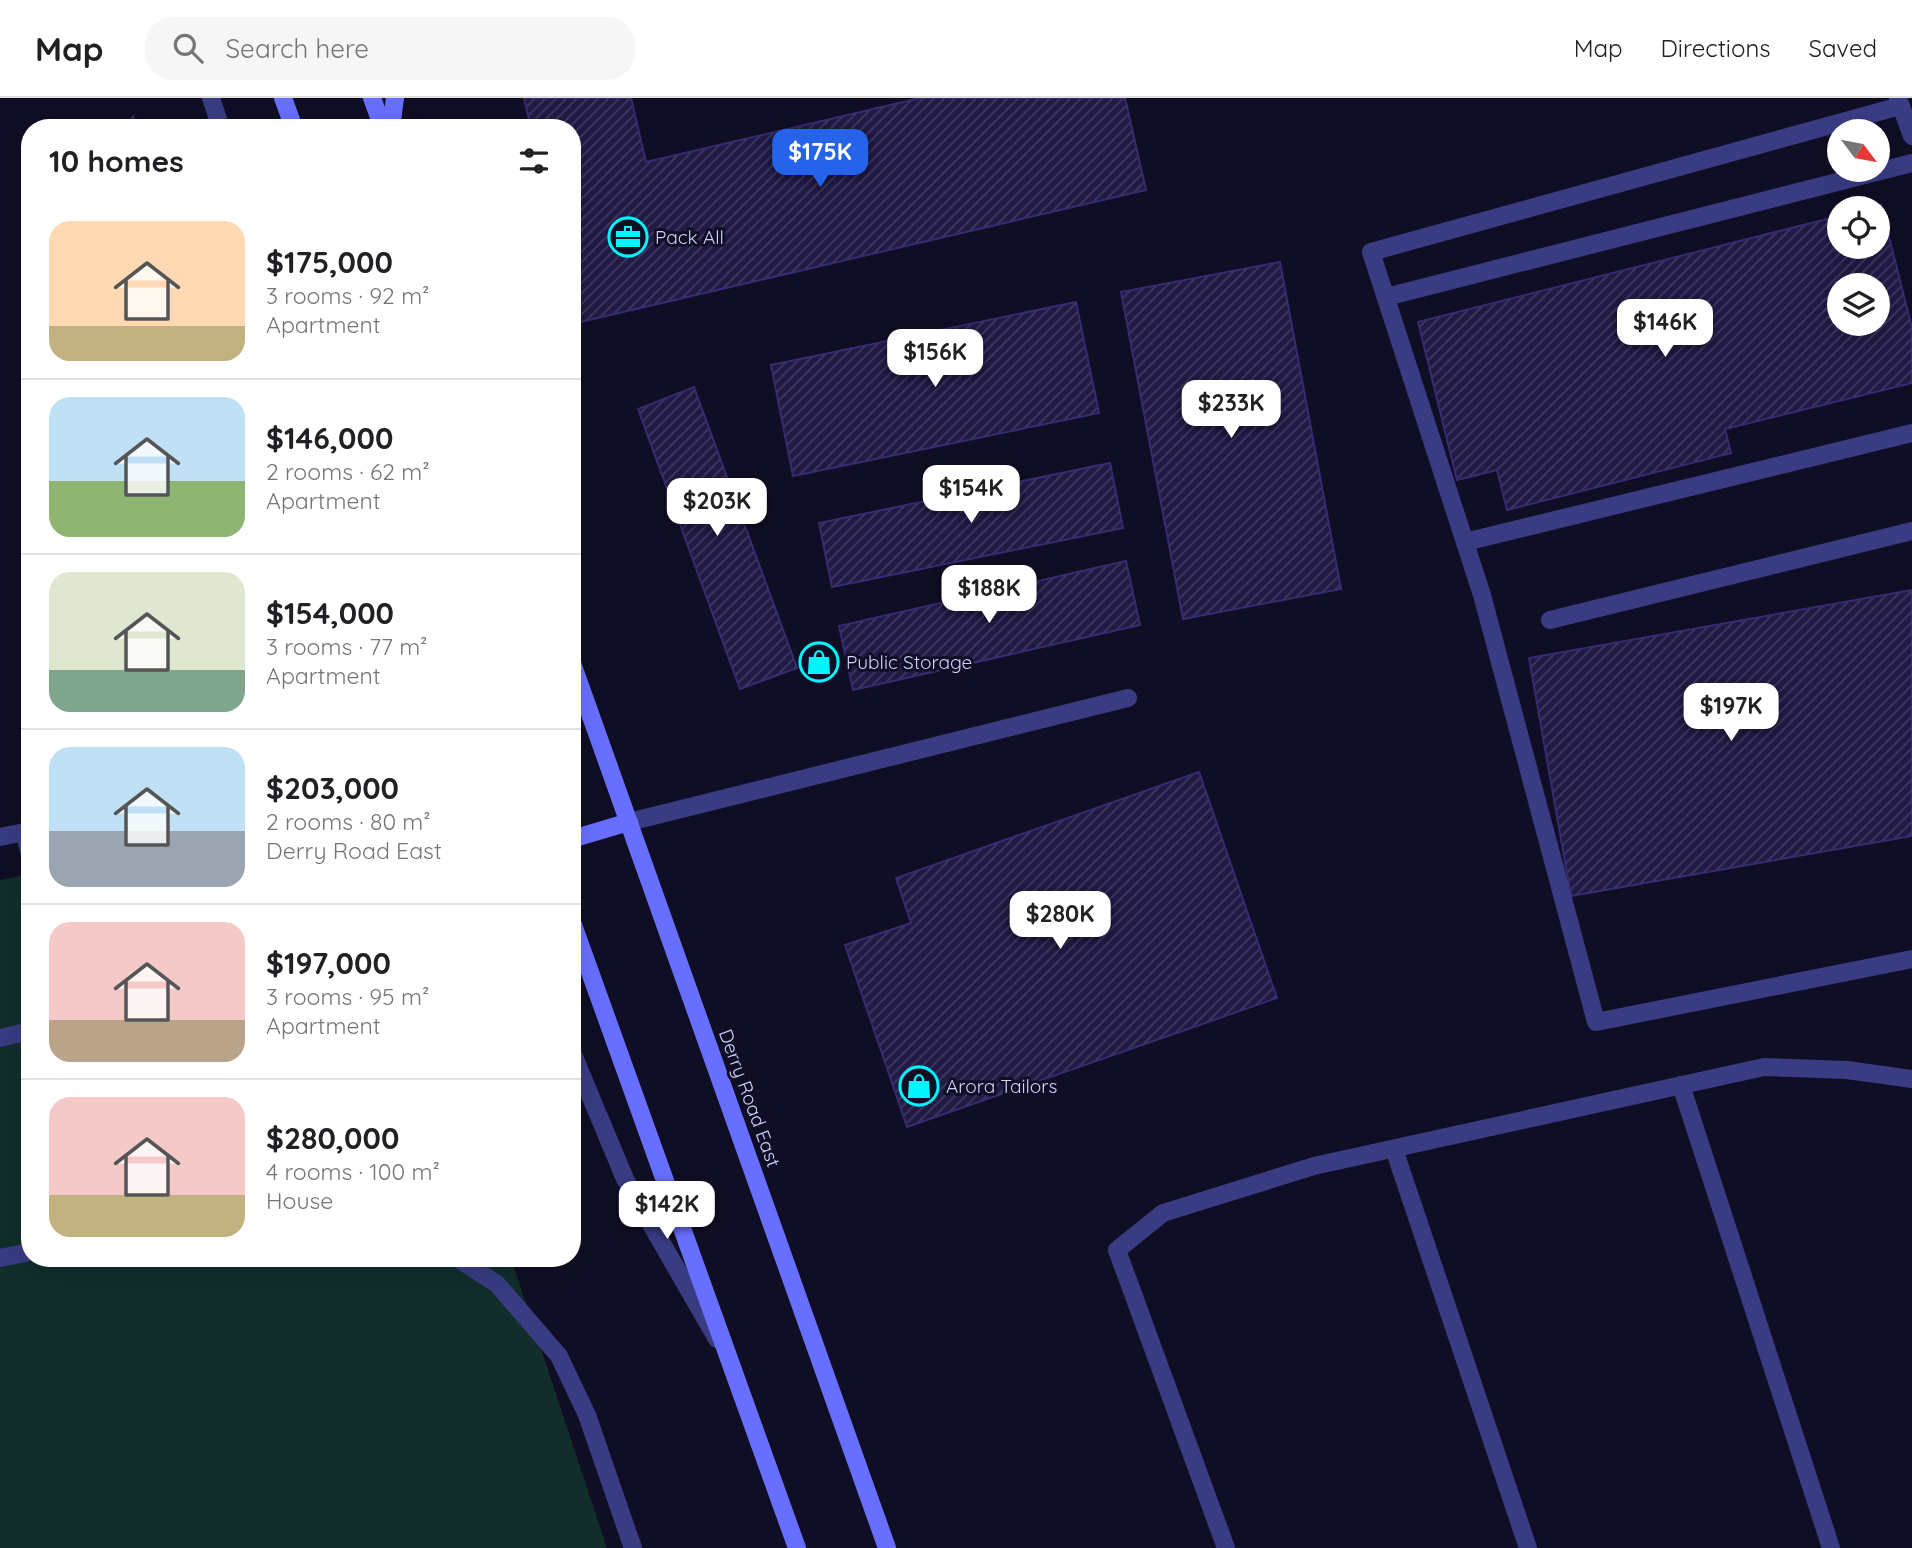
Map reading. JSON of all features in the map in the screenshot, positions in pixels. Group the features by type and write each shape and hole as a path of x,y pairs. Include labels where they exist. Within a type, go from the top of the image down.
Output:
{"main road":[{"path":"283,98 291,119"},
{"path":"372,98 380,119"},
{"path":"392,119 395,98"},
{"name":"Derry Road East","path":"581,688 887,1548"},
{"path":"581,836 629,822"},
{"path":"581,947 797,1548"}],"street":[{"path":"211,98 218,119"},
{"path":"1912,136 1899,102 1371,252 1465,542 1596,1022 1912,959"},
{"path":"1386,297 1912,163"},
{"path":"1465,542 1912,433"},
{"path":"1550,620 1912,531"},
{"path":"629,822 1128,698"},
{"path":"0,837 21,832"},
{"path":"0,1038 21,1033"},
{"path":"1226,1548 1118,1250 1163,1213 1314,1166 1764,1066 1847,1070 1912,1079"},
{"path":"581,1074 625,1179 735,1371"},
{"path":"1681,1085 1831,1548"},
{"path":"1394,1149 1528,1548"},
{"path":"0,1258 21,1254"},
{"path":"471,1267 497,1284 559,1356 587,1415 633,1548"}],"green space":[{"path":"21,876 21,1267 514,1267 607,1548 0,1548 0,880"}],"building":[{"path":"524,98 631,98 646,162 920,98 1125,98 1146,190 581,322 581,119 529,119"},
{"path":"1827,219 1827,259 1890,259 1890,241 1912,328 1912,383 1725,429 1731,453 1507,510 1497,470 1457,480 1418,322"},
{"path":"1280,262 1341,589 1183,619 1121,292"},
{"path":"1076,302 1099,413 793,476 771,365"},
{"path":"694,387 797,668 740,689 638,409"},
{"path":"1110,463 1123,528 832,587 819,523"},
{"path":"1126,561 1140,625 853,690 839,626"},
{"path":"1912,590 1912,836 1571,896 1529,658"},
{"path":"1199,772 1277,998 907,1127 845,945 911,923 896,878"}],"place":[{"name":"Pack All","path":"628,237"},
{"name":"Public Storage","path":"819,662"},
{"name":"Arora Tailors","path":"919,1086"}]}
